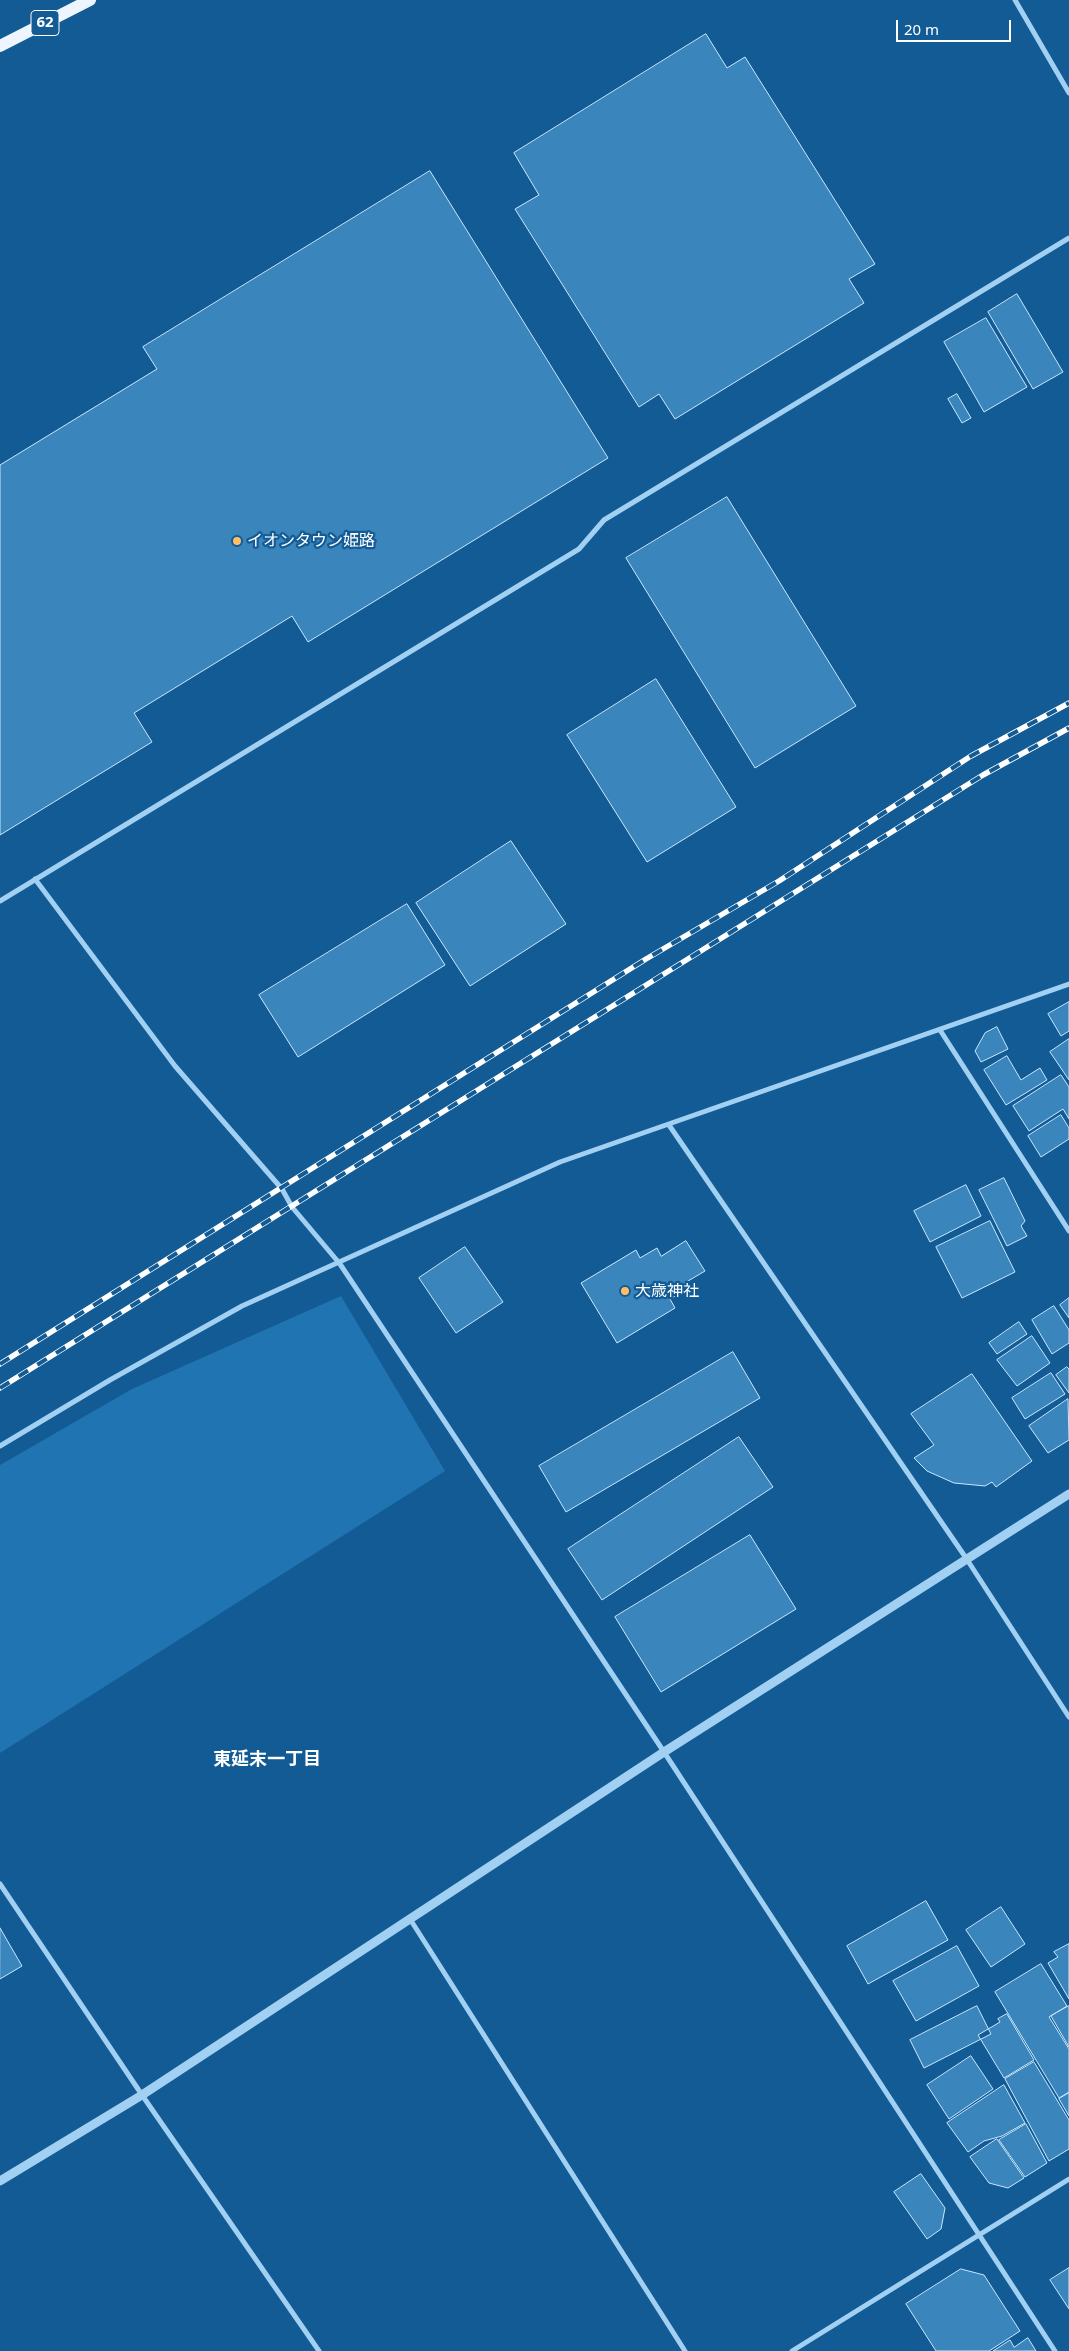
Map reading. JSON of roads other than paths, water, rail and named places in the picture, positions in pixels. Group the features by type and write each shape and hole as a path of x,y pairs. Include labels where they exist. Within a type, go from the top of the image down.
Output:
{"main road":[{"name":"62","path":"0,46 90,0"}],"street":[{"path":"1015,0 1069,93"},
{"path":"0,901 579,549 604,520 1069,238"},
{"path":"34,879 175,1066 282,1189 292,1207 340,1264 664,1752 980,2234 1054,2351"},
{"path":"0,1446 110,1380 242,1306 340,1264 560,1162 1069,984"},
{"path":"940,1030 1069,1231"},
{"path":"669,1125 966,1558 1069,1717"},
{"path":"0,2181 142,2095 664,1752 1069,1494"},
{"path":"0,1884 142,2095 319,2351"},
{"path":"410,1919 686,2351"},
{"path":"792,2351 1069,2179"}],"railway":[{"path":"0,1364 646,959 779,881 971,756 1069,703"},
{"path":"0,1388 983,775 1069,728"}],"place":[{"name":"イオンタウン姫路","path":"237,541"},
{"name":"大歳神社","path":"625,1291"}],"district":[{"name":"東延末一丁目","path":"267,1760"}]}
